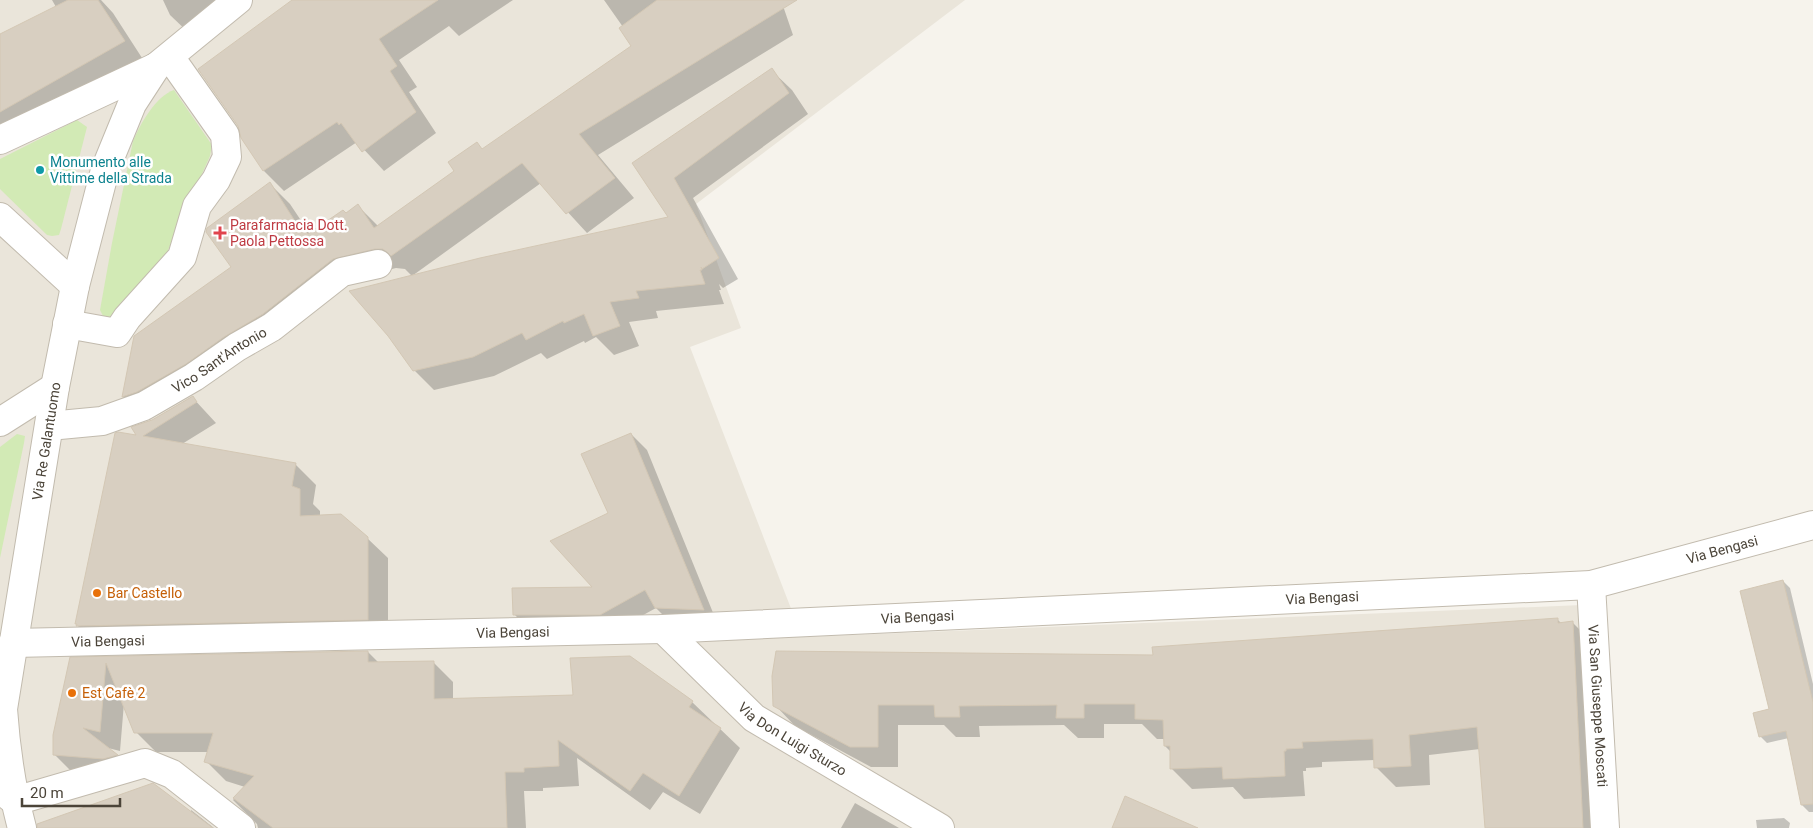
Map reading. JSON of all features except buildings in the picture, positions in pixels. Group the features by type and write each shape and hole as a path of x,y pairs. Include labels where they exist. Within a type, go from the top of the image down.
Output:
{"street":[{"path":"0,140 163,62 238,0"},
{"path":"67,324 117,333 127,318 182,256 197,206 216,180 227,156 225,135 163,62"},
{"name":"Via Re Galantuomo","path":"22,828 8,795 6,753 2,733 3,709 55,386 75,286 105,170 132,104 163,62"},
{"path":"0,217 75,286"},
{"name":"Vico Sant'Antonio","path":"49,426 102,421 144,406 194,377 237,347 272,327 342,272 378,264"},
{"path":"0,422 55,386"},
{"name":"Via Bengasi","path":"13,643 663,629 1591,585 1813,525"},
{"name":"Via San Giuseppe Moscati","path":"1591,585 1605,828"},
{"name":"Via Don Luigi Sturzo","path":"663,629 754,718 940,828"},
{"path":"8,795 145,763 172,774 242,828"}],"shaded area":[{"path":"0,0 965,0 696,204 741,328 690,347 802,637 1582,605 1594,828 0,828"}],"green space":[{"path":"174,90 212,145 210,156 165,257 127,318 104,318 100,310 133,141 144,119 155,104 167,93"},
{"path":"77,120 87,127 61,229 59,235 47,235 0,189 0,159"},
{"path":"17,434 25,436 0,558 0,447"}],"place":[{"name":"Monumento alle Vittime della Strada","path":"40,170"},
{"name":"Parafarmacia Dott. Paola Pettossa","path":"220,233"},
{"name":"Bar Castello","path":"97,593"},
{"name":"Est Cafè 2","path":"72,693"}]}
